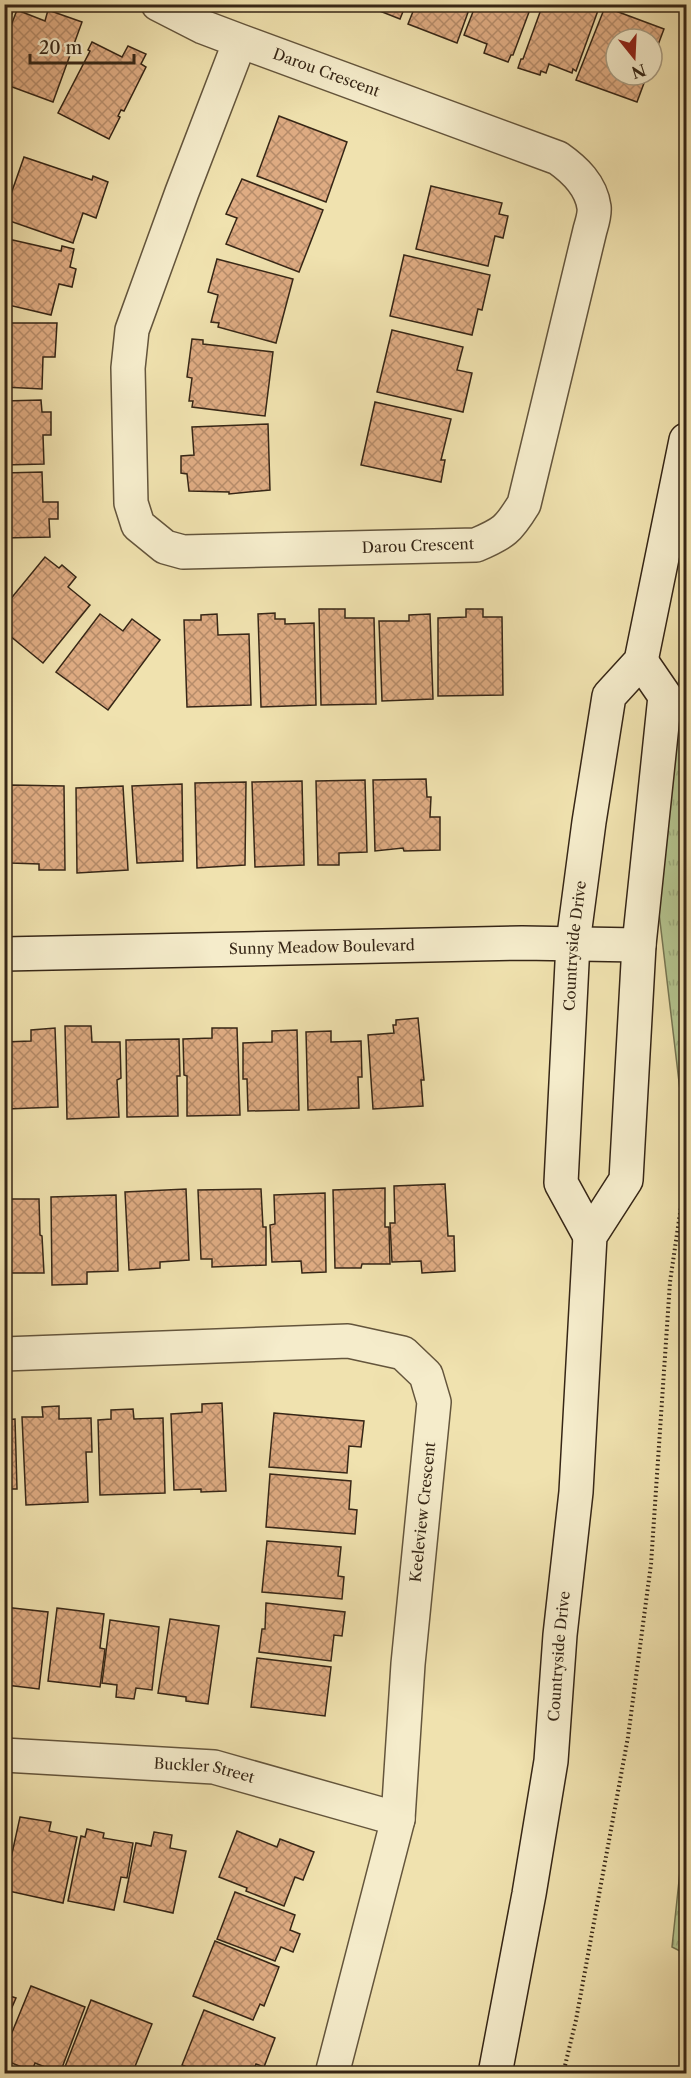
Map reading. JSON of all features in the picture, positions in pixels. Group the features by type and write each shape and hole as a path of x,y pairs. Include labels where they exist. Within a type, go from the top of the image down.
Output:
{"street":[{"name":"Darou Crescent","path":"158,4 203,27 558,158 576,170 589,190 594,208 590,230 524,504 510,526 494,537 476,545 183,552 165,546 138,525 131,503 128,369 132,330 240,41"},
{"path":"641,661 687,440"},
{"name":"Countryside Drive","path":"495,2073 529,1894 551,1761 560,1635 576,1492 590,1236 626,1180 639,945 665,696 641,661 609,696 573,943 561,1183 590,1236"},
{"name":"Sunny Meadow Boulevard","path":"4,954 573,943 639,945"},
{"name":"Keeleview Crescent","path":"4,1354 348,1341 403,1353 426,1375 434,1402 408,1664 398,1819 332,2073"},
{"name":"Buckler Street","path":"4,1755 214,1767 398,1819"}],"path":[{"path":"563,2073 576,2020 629,1726 651,1564 670,1282 687,1172"}],"green space":[{"path":"686,620 686,1141 655,879"},
{"path":"686,1815 686,1954 672,1947"}],"building":[{"path":"362,4 406,4 400,19"},
{"path":"416,4 471,4 457,43 408,24"},
{"path":"476,4 532,4 513,55 508,62 484,53 487,44 464,35"},
{"path":"543,4 600,5 576,71 573,69 572,73 549,64 546,73 541,71 540,75 518,68"},
{"path":"605,7 659,27 604,27 604,87 643,87 637,102 576,80"},
{"path":"4,8 13,11 4,32"},
{"path":"17,10 45,21 48,10 82,22 53,102 4,84 4,44"},
{"path":"92,42 122,57 128,46 146,54 141,64 146,67 124,111 121,110 109,139 58,113 90,51 88,50"},
{"path":"279,116 347,142 326,202 257,176"},
{"path":"24,157 92,180 93,176 108,182 96,218 83,213 73,243 4,219"},
{"path":"242,179 323,210 299,272 226,244 237,218 226,214"},
{"path":"431,186 502,203 499,214 508,216 503,238 495,236 488,266 416,249"},
{"path":"4,238 61,251 62,246 74,249 70,267 76,269 72,287 59,284 51,315 4,304"},
{"path":"404,255 490,275 482,310 478,309 472,335 390,316"},
{"path":"217,259 293,279 276,343 218,327 219,323 211,322 218,295 208,292"},
{"path":"4,323 57,323 55,357 43,357 42,389 4,387"},
{"path":"392,330 463,347 457,370 472,373 463,412 377,392"},
{"path":"192,339 203,340 203,344 273,352 265,416 192,407 193,401 189,401 192,378 187,377"},
{"path":"41,400 42,412 51,412 51,435 43,435 44,464 4,465 4,401"},
{"path":"375,402 451,419 441,460 445,460 441,482 361,465"},
{"path":"268,424 270,490 229,494 229,492 189,491 187,474 181,473 181,456 194,455 192,427"},
{"path":"42,472 43,502 58,502 58,519 49,519 50,537 4,538 4,473"},
{"path":"45,557 59,568 62,565 76,577 68,587 90,605 43,663 4,631 4,607"},
{"path":"319,609 345,609 345,618 374,618 376,704 321,705"},
{"path":"466,609 483,609 483,617 502,617 503,695 438,696 438,618 466,617"},
{"path":"275,613 275,619 285,619 285,624 314,623 316,705 261,707 258,614"},
{"path":"100,614 123,631 132,619 160,640 108,710 56,672"},
{"path":"217,614 218,635 249,634 251,705 187,707 184,620 201,620 201,615"},
{"path":"430,614 433,699 382,701 379,621 409,621 409,615"},
{"path":"426,779 427,797 431,797 430,817 440,817 440,850 404,851 403,848 375,851 373,780"},
{"path":"365,780 367,852 339,853 339,865 318,865 316,781"},
{"path":"302,781 304,865 255,867 252,782"},
{"path":"246,782 245,865 197,868 195,783"},
{"path":"182,784 183,861 137,863 132,786"},
{"path":"11,785 64,786 65,870 39,870 39,864 11,863"},
{"path":"5,786 8,854 4,854"},
{"path":"123,786 128,870 77,873 76,788"},
{"path":"418,1018 424,1080 421,1080 423,1106 373,1109 368,1035 394,1033 393,1025 396,1025 396,1020"},
{"path":"65,1026 91,1026 92,1042 120,1042 121,1078 117,1080 119,1117 67,1119"},
{"path":"55,1028 58,1107 7,1109 4,1042 31,1041 31,1030"},
{"path":"212,1028 237,1028 240,1115 187,1116 187,1076 184,1075 183,1039 212,1038"},
{"path":"297,1030 299,1110 248,1111 247,1079 243,1079 243,1043 272,1042 272,1031"},
{"path":"331,1031 331,1042 361,1041 362,1077 358,1077 359,1108 308,1110 306,1032"},
{"path":"179,1039 178,1116 127,1117 126,1040"},
{"path":"445,1184 448,1236 454,1236 455,1271 422,1273 421,1261 392,1262 390,1223 395,1223 394,1186"},
{"path":"385,1188 385,1227 389,1227 390,1264 362,1264 361,1268 335,1268 333,1190"},
{"path":"186,1189 189,1260 160,1262 160,1268 129,1270 125,1192"},
{"path":"261,1189 263,1227 266,1227 266,1265 212,1267 212,1259 201,1259 198,1190"},
{"path":"325,1193 326,1272 302,1273 301,1261 272,1262 270,1225 275,1224 274,1195"},
{"path":"116,1195 118,1271 87,1272 87,1284 52,1285 51,1197"},
{"path":"4,1199 39,1199 44,1273 4,1273"},
{"path":"222,1403 226,1491 174,1490 171,1414 202,1412 202,1404"},
{"path":"59,1406 59,1419 91,1418 92,1452 86,1452 88,1502 26,1505 22,1417 43,1417 42,1407"},
{"path":"133,1409 134,1419 163,1418 165,1493 100,1495 98,1420 111,1419 111,1410"},
{"path":"274,1413 364,1421 361,1447 349,1446 347,1473 269,1467"},
{"path":"15,1419 17,1489 4,1489 4,1420"},
{"path":"270,1474 351,1481 349,1509 357,1510 355,1534 266,1527"},
{"path":"267,1541 341,1547 338,1576 344,1577 342,1599 262,1592"},
{"path":"266,1603 345,1612 342,1636 334,1635 331,1661 259,1652 262,1629 265,1629"},
{"path":"4,1607 48,1612 39,1689 6,1685"},
{"path":"57,1608 104,1614 100,1648 105,1649 100,1687 48,1681"},
{"path":"170,1619 219,1626 208,1704 186,1701 186,1697 158,1693"},
{"path":"110,1620 159,1627 152,1690 136,1688 134,1699 116,1697 117,1685 102,1683"},
{"path":"257,1658 331,1667 325,1716 251,1707"},
{"path":"20,1817 51,1822 49,1831 77,1837 63,1903 4,1890"},
{"path":"87,1829 104,1833 103,1838 133,1843 127,1878 121,1877 114,1910 68,1901 81,1836 85,1837"},
{"path":"237,1831 277,1847 280,1839 314,1852 303,1880 295,1877 284,1906 219,1877"},
{"path":"4,1832 11,1833 4,1864"},
{"path":"154,1832 172,1835 170,1848 186,1851 173,1913 124,1902 136,1843 151,1846"},
{"path":"235,1892 295,1915 290,1930 300,1934 293,1952 281,1947 275,1961 217,1939"},
{"path":"215,1941 279,1967 264,2006 260,2004 253,2020 193,1996"},
{"path":"31,1986 85,2007 60,2073 35,2063 32,2071 4,2060 4,2052"},
{"path":"4,1994 16,1998 4,2026"},
{"path":"91,2000 152,2024 132,2074 63,2072"},
{"path":"204,2010 275,2038 264,2067 256,2064 252,2074 205,2074 182,2065"}]}
